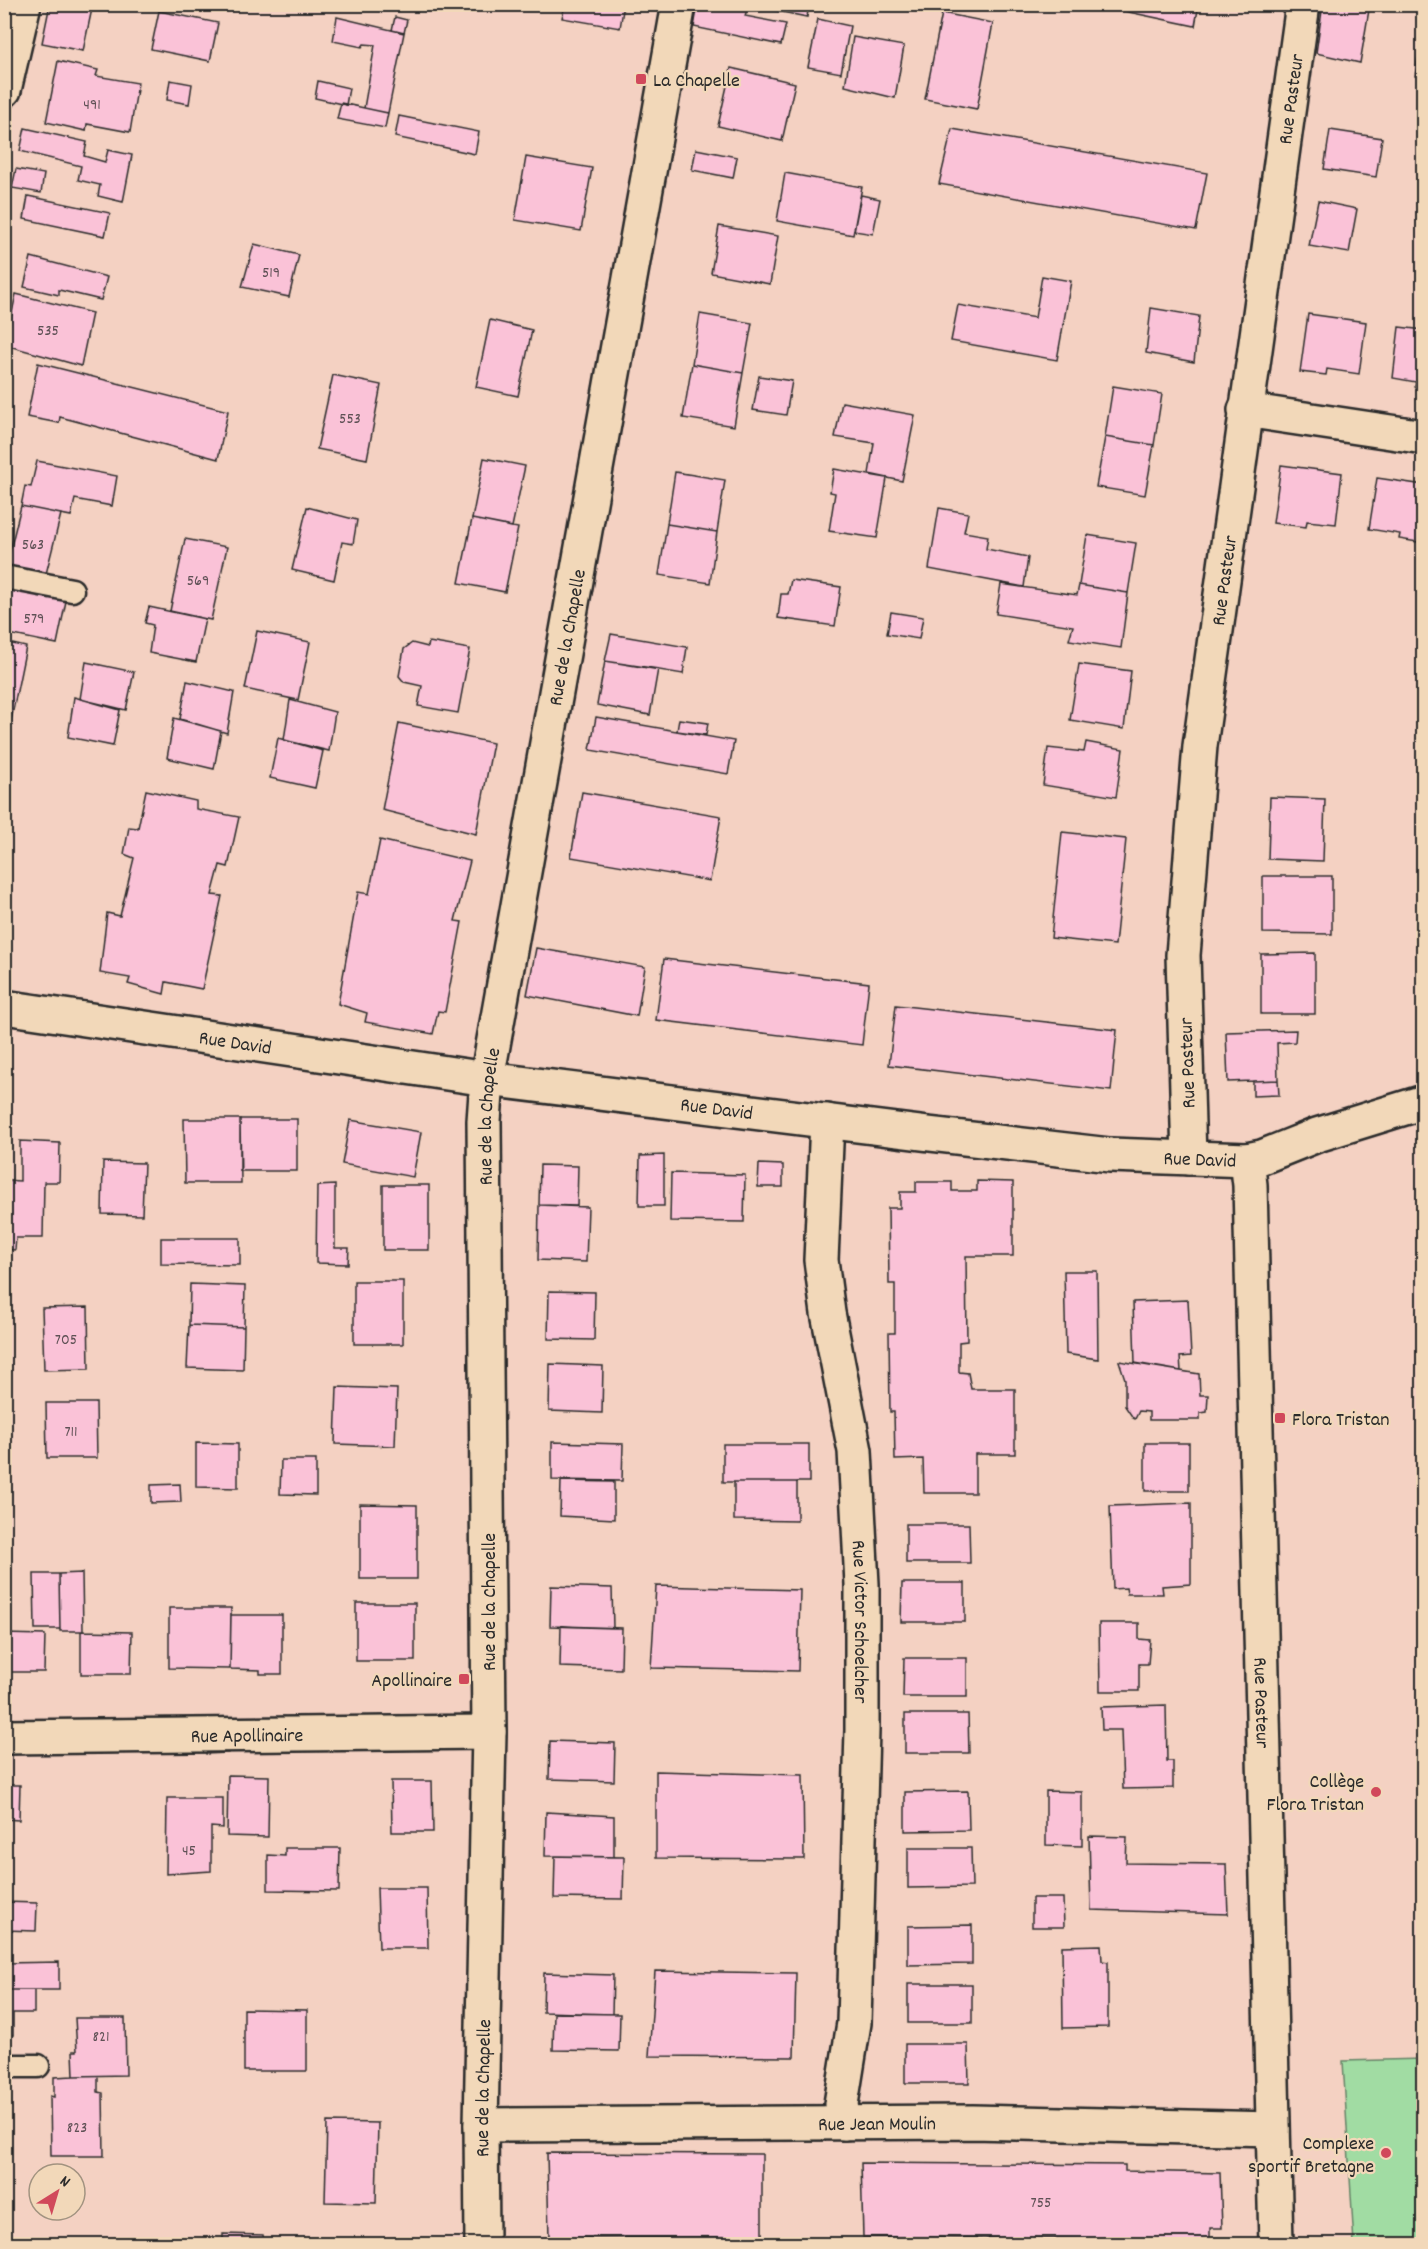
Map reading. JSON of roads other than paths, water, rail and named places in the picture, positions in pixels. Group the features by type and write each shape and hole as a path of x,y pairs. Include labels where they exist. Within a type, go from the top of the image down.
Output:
{"street":[{"path":"4,90 24,4"},
{"name":"Rue de la Chapelle","path":"482,2244 481,2125 489,1732 484,1121 487,1079 679,4"},
{"name":"Rue Pasteur","path":"1189,1158 1183,955 1200,746 1303,4"},
{"path":"1245,410 1424,437"},
{"name":"Rue David","path":"4,1007 487,1079 1110,1155 1247,1160 1262,1157 1317,1135 1424,1102"},
{"name":"Rue Victor Schoelcher","path":"827,1121 821,1260 828,1313 855,1451 862,1584 862,1731 854,2023 841,2104 844,2123"},
{"name":"Rue Pasteur","path":"1247,1160 1250,1185 1276,2244"},
{"name":"Rue Apollinaire","path":"4,1737 489,1732"},
{"name":"Rue Jean Moulin","path":"481,2125 973,2122 1273,2130"}],"lane":[{"path":"4,577 72,590"},
{"path":"4,2067 38,2066"}],"place":[{"name":"La Chapelle","path":"641,79"},
{"name":"Flora Tristan","path":"1280,1418"},
{"name":"Apollinaire","path":"464,1679"},
{"name":"Collège Flora Tristan","path":"1376,1792"},
{"name":"Complexe sportif Bretagne","path":"1386,2153"}]}
